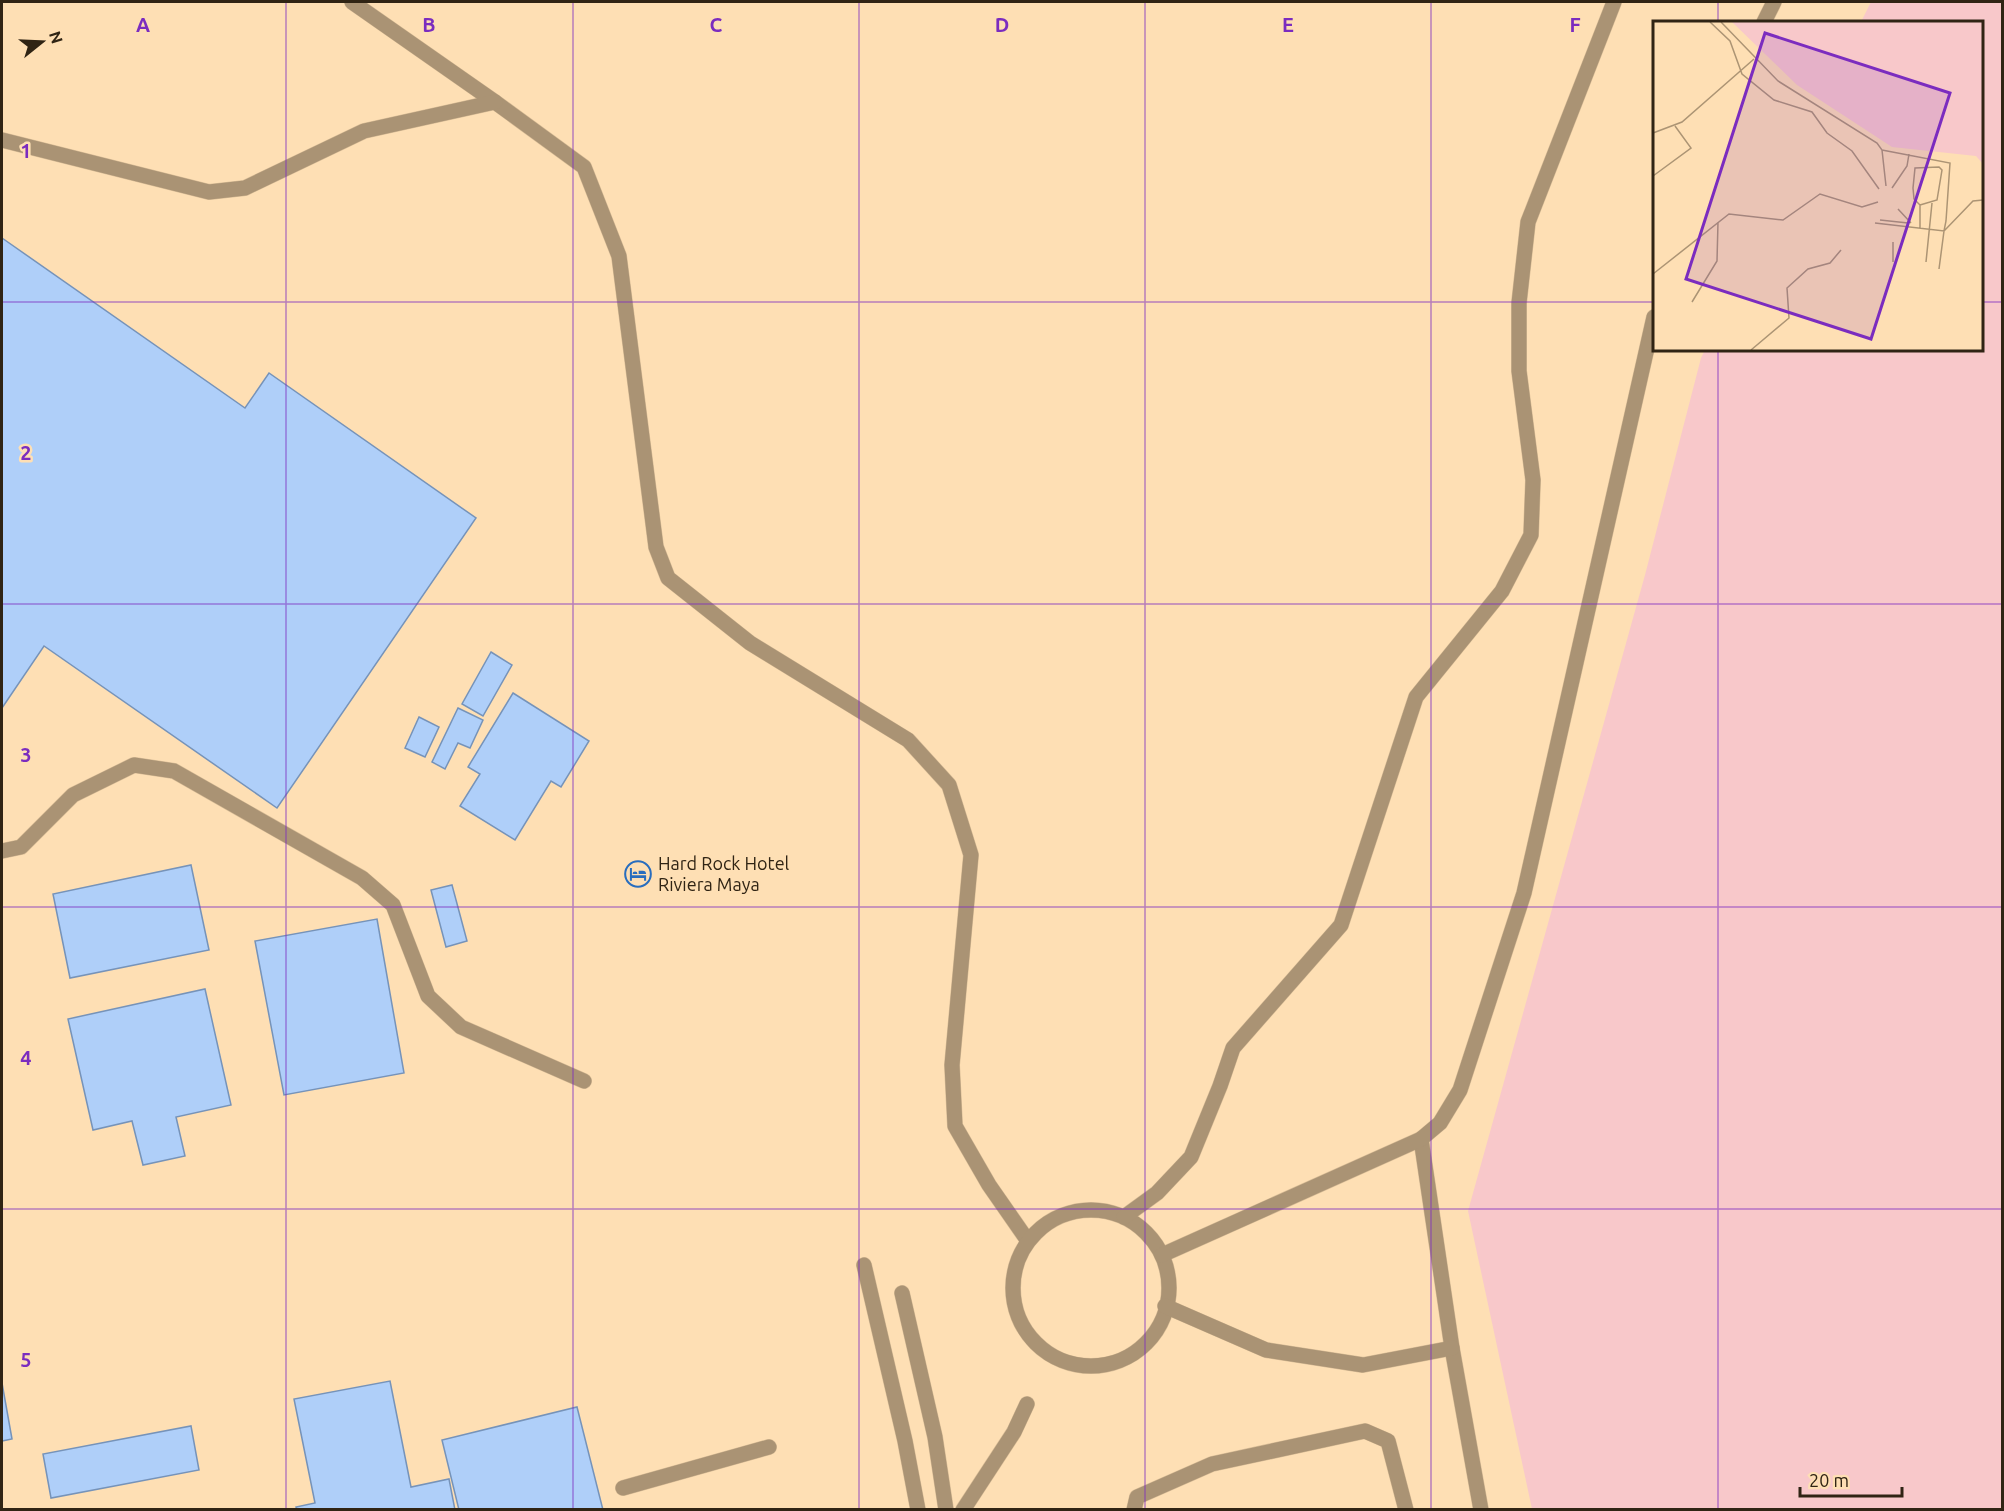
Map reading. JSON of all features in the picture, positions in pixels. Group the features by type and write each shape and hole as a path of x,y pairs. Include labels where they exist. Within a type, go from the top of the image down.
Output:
{"lane":[{"path":"352,2 584,167 619,256 656,547 668,578 750,643 908,740 949,785 970,855 952,1065 955,1126 989,1185 1028,1241"},
{"path":"1124,1217 1157,1193 1191,1157 1233,1048 1341,925 1416,697 1502,591 1532,535 1533,480 1519,371 1519,303 1528,222 1614,2"},
{"path":"1764,21 1774,2"},
{"path":"2,140 209,192 245,188 364,131 495,102"},
{"path":"1162,1255 1421,1139 1440,1123 1460,1090 1524,893 1653,321"},
{"path":"2,851 21,847 74,795 134,765 174,771 362,878 393,905 428,996 461,1027 584,1081"},
{"path":"1421,1139 1452,1348 1481,1509"},
{"path":"1078,1210 1098,1210 1124,1217 1146,1233 1162,1255 1169,1281 1162,1322 1147,1344 1132,1356 1107,1366 1079,1366 1057,1359 1034,1343 1019,1320 1012,1292 1016,1265 1028,1241 1052,1219 1078,1210"},
{"path":"864,1265 905,1441 918,1509"},
{"path":"902,1293 935,1437 946,1509"},
{"path":"1165,1306 1266,1350 1363,1365 1452,1348"},
{"path":"963,1509 1014,1432 1027,1404"},
{"path":"1134,1509 1137,1497 1212,1464 1365,1431 1388,1441 1406,1509"},
{"path":"623,1488 769,1447"}],"shaded area":[{"path":"1871,2 2002,2 2002,1509 1532,1509 1468,1211 1645,575 1701,358 1704,351 1983,351 1983,21 1862,21"}],"building":[{"path":"2,238 245,408 269,373 476,518 277,808 44,646 2,708"},
{"path":"491,652 512,665 483,716 462,704"},
{"path":"513,693 589,741 561,787 551,781 515,840 460,806 480,774 468,767"},
{"path":"458,708 483,720 470,748 458,743 445,769 432,762"},
{"path":"419,717 439,727 425,757 405,748"},
{"path":"191,865 209,950 70,978 53,894"},
{"path":"452,885 467,941 446,947 431,890"},
{"path":"377,919 404,1073 284,1095 255,941"},
{"path":"205,989 231,1105 176,1117 185,1156 143,1165 132,1121 93,1130 68,1019"},
{"path":"390,1381 411,1487 449,1479 455,1510 297,1510 296,1507 315,1503 294,1399"},
{"path":"2,1383 12,1439 2,1441"},
{"path":"577,1407 603,1510 459,1510 442,1440"},
{"path":"191,1426 199,1470 51,1498 43,1454"}],"place":[{"name":"Hard Rock Hotel Riviera Maya","path":"638,874"}]}
